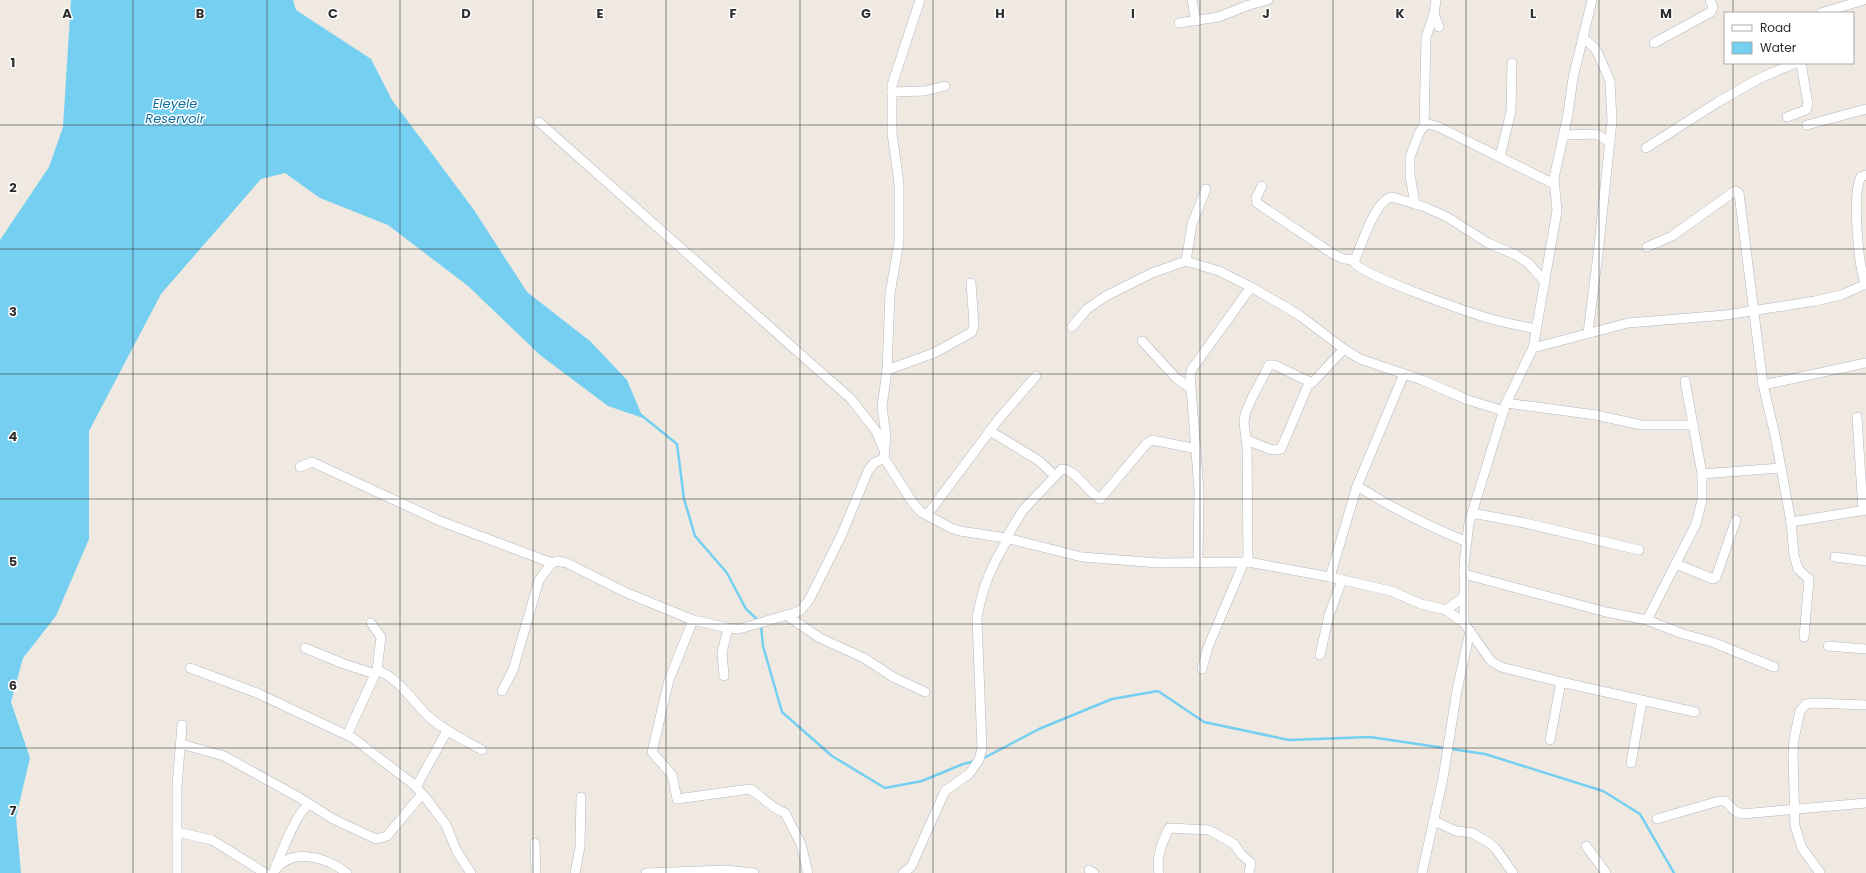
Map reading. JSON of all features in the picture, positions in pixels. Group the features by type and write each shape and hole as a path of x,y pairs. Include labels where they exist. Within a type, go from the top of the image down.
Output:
{"street":[{"path":"502,692 514,670 539,580 552,563 558,561 567,563 627,593 693,620 728,628 739,629 760,624 801,610 809,600 842,534 868,471 885,454 886,436 882,407 886,370 890,294 898,242 900,184 892,132 892,92 894,77 920,0"},
{"path":"1192,0 1196,22"},
{"path":"1179,23 1196,22 1218,17 1249,5 1268,0"},
{"path":"1415,204 1409,162 1419,133 1424,126 1426,37 1434,14 1436,0"},
{"path":"1422,873 1434,821 1467,627 1464,597 1464,574 1467,542 1472,514 1505,407 1533,348 1557,211 1554,184 1556,171 1568,114 1573,78 1592,0"},
{"path":"1654,43 1711,12 1713,7 1710,0"},
{"path":"1824,12 1864,0"},
{"path":"1434,14 1439,27"},
{"path":"1583,38 1594,48 1610,81 1612,121 1588,333"},
{"path":"1500,157 1511,111 1512,63"},
{"path":"1646,148 1718,102 1760,78 1794,64"},
{"path":"1787,117 1806,110 1808,104 1801,64"},
{"path":"892,92 925,91 945,86"},
{"path":"1807,125 1866,109"},
{"path":"1596,134 1612,121"},
{"path":"539,122 851,399 876,431 890,470 913,503 927,515 951,528 1082,556 1159,563 1246,562 1330,577 1391,591 1420,604 1446,610 1467,627 1490,661 1501,667 1642,701 1695,712"},
{"path":"1424,126 1428,124 1439,127 1554,184"},
{"path":"1563,134 1596,134 1610,142"},
{"path":"1544,179 1556,171"},
{"path":"1533,348 1628,323 1753,310 1815,301 1841,295 1866,284 1858,251 1857,205 1859,180 1861,177 1866,175"},
{"path":"1262,186 1256,198 1256,203 1333,254 1344,259 1355,260"},
{"path":"1186,261 1192,224 1206,189"},
{"path":"1647,247 1672,236 1735,191 1738,191 1748,258 1763,385 1791,522 1794,555 1798,569 1809,579 1804,637"},
{"path":"1536,329 1492,319 1456,308 1370,273 1356,266 1355,260 1364,236 1382,201 1392,198 1415,204 1447,217 1488,243 1516,255 1528,263 1545,282"},
{"path":"1072,327 1087,309 1106,296 1152,273 1186,261 1219,271 1251,287 1299,315 1344,349 1360,358 1468,400 1505,407 1596,415 1641,425 1693,425"},
{"path":"886,370 934,353 972,332 974,324 971,283"},
{"path":"1198,562 1199,490 1197,449 1190,388 1192,369 1251,287"},
{"path":"1142,341 1176,378 1190,388"},
{"path":"1202,669 1208,647 1246,562 1247,440 1244,423 1245,414 1269,365 1275,365 1309,383 1314,382 1344,349"},
{"path":"1763,385 1866,363"},
{"path":"1330,577 1356,486 1404,374"},
{"path":"927,515 990,431 1036,376"},
{"path":"1647,620 1696,524 1702,500 1702,474 1685,381"},
{"path":"1247,440 1272,450 1281,449 1309,383"},
{"path":"1791,522 1864,510 1858,453 1863,432 1857,417"},
{"path":"990,431 1038,460 1054,476"},
{"path":"903,873 911,867 945,791 969,774 979,760 982,748 977,619 978,606 986,579 1024,510 1062,469 1066,468 1100,499 1147,443 1152,440 1197,449"},
{"path":"300,467 312,462 440,521 552,563"},
{"path":"1702,474 1780,468"},
{"path":"1356,486 1423,523 1467,542"},
{"path":"1472,514 1525,523 1639,550"},
{"path":"1676,564 1713,579 1716,577 1736,520"},
{"path":"1835,557 1866,561"},
{"path":"1464,574 1599,610 1647,620 1683,634 1712,642 1774,667"},
{"path":"1320,654 1329,615 1342,580"},
{"path":"1446,610 1464,597"},
{"path":"786,615 820,638 864,658 893,677 924,692"},
{"path":"693,620 669,680 652,752 672,775 677,799 750,789 758,793 775,809 785,813 801,844 808,873"},
{"path":"347,735 376,672 381,637 371,623"},
{"path":"724,676 722,653 728,628"},
{"path":"1828,646 1866,649"},
{"path":"306,648 344,664 390,676 430,717 447,730 482,750"},
{"path":"190,668 257,693 318,723 347,735 419,790 446,825 457,852 471,873"},
{"path":"1550,740 1561,682"},
{"path":"1631,763 1642,701"},
{"path":"1820,873 1802,848 1797,835 1793,754 1800,711 1806,704 1814,703 1866,705"},
{"path":"177,873 177,786 182,725"},
{"path":"180,744 224,756 309,804 333,820 376,839 387,836 419,790 447,730"},
{"path":"575,873 580,847 581,797"},
{"path":"1657,819 1719,801 1725,801 1735,811 1742,814 1866,803"},
{"path":"271,872 304,807 309,804"},
{"path":"1434,821 1456,832 1472,833 1488,842 1496,849 1513,873"},
{"path":"1159,873 1157,861 1169,828 1209,830 1234,844 1241,854 1251,863 1249,873"},
{"path":"177,832 212,840 271,872"},
{"path":"535,843 536,873"},
{"path":"1586,846 1606,873"},
{"path":"271,872 287,860 312,856 321,858 347,873"},
{"path":"646,873 725,870 754,873"}],"water":[{"name":"Eleyele Reservoir","path":"71,0 293,0 296,10 371,59 392,100 474,210 527,292 590,341 627,380 643,418 608,406 540,355 468,286 388,225 320,198 285,173 261,179 161,294 89,431 89,539 56,616 23,658 11,702 30,758 16,817 21,873 0,873 0,240 49,167 63,127"}],"waterway":[{"path":"641,415 677,444 684,499 695,536 727,573 746,609 759,621"},
{"path":"761,625 763,646 782,712 832,756 885,788 922,781 963,764 975,761"},
{"path":"982,759 1039,729 1112,699 1158,691 1204,722 1289,740 1370,737 1485,754 1603,791 1640,814 1674,873"}]}
